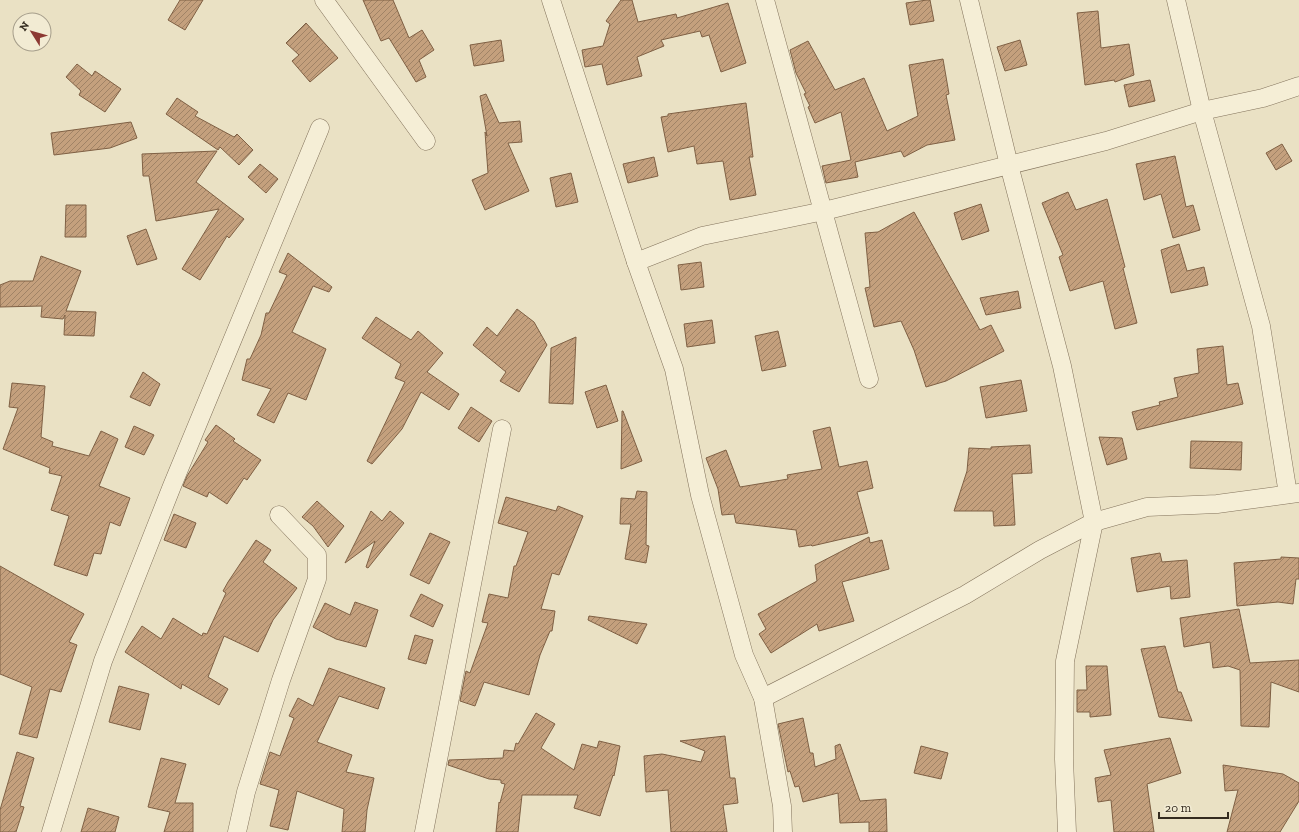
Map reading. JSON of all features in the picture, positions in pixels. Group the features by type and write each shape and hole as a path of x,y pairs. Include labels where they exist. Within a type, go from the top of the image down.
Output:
{"street":[{"path":"324,0 426,141"},
{"path":"551,0 636,262 674,369 700,495 744,655 763,698 782,806 783,832"},
{"path":"765,0 869,379"},
{"path":"969,0 1009,165 1062,366 1094,522 1065,661 1064,759 1067,832"},
{"path":"763,698 965,595 1040,550 1094,522 1147,507 1217,504 1294,493 1261,326 1202,111 1176,0"},
{"path":"636,262 702,236 824,212 1106,141 1202,111 1263,98 1297,85"},
{"path":"51,832 103,661 172,486 320,128"},
{"path":"424,832 502,428"},
{"path":"238,832 246,792 281,680 317,580 317,555 279,515"}],"building":[{"path":"180,0 203,0 185,30 168,20"},
{"path":"363,0 393,0 409,38 422,30 434,50 419,60 426,77 416,82 389,38 381,41"},
{"path":"621,0 632,0 638,22 676,14 677,18 728,3 746,63 721,72 709,35 702,37 700,31 661,40 664,46 637,57 642,76 607,85 602,64 585,67 582,50 603,46 610,24 606,21"},
{"path":"930,0 934,21 910,25 906,3"},
{"path":"1098,11 1101,48 1129,44 1134,75 1115,82 1114,80 1085,85 1077,13"},
{"path":"306,23 338,58 310,82 292,61 299,55 286,43"},
{"path":"501,40 504,61 474,66 470,45"},
{"path":"1020,40 1027,65 1005,71 997,47"},
{"path":"808,41 835,90 864,78 887,131 918,116 909,65 943,59 949,94 946,95 955,140 927,145 904,157 901,151 855,162 858,177 826,183 822,166 851,160 841,112 815,123 808,107 810,106 804,94 806,93 796,73 790,50"},
{"path":"77,64 92,76 95,71 121,89 105,112 79,95 81,91 66,77"},
{"path":"1150,80 1155,101 1129,107 1124,85"},
{"path":"486,94 499,123 520,121 522,142 508,143 529,191 485,210 472,180 488,173 485,132 487,136 480,96"},
{"path":"177,98 198,112 195,116 234,137 237,134 253,150 239,165 220,147 218,150 166,114"},
{"path":"746,103 753,157 749,157 756,195 730,200 723,161 697,164 694,146 668,152 661,117 668,116 668,114"},
{"path":"131,122 137,138 110,148 54,155 51,133"},
{"path":"1282,144 1292,161 1276,170 1266,153"},
{"path":"217,151 196,182 244,219 229,238 227,236 200,280 182,269 219,209 156,221 149,176 143,176 142,154"},
{"path":"1175,156 1186,207 1193,205 1200,230 1173,238 1161,194 1144,200 1136,164"},
{"path":"654,157 658,176 628,183 623,164"},
{"path":"260,164 278,179 266,193 248,177"},
{"path":"571,173 578,202 556,207 550,178"},
{"path":"1068,192 1076,210 1107,199 1125,267 1123,268 1137,323 1115,329 1103,281 1070,291 1059,257 1063,255 1042,203"},
{"path":"981,204 989,231 962,240 954,213"},
{"path":"66,205 86,205 86,237 65,237"},
{"path":"914,212 980,330 991,325 1004,351 946,381 926,387 914,350 901,321 874,327 865,288 870,287 865,233 878,232"},
{"path":"146,229 157,259 137,265 127,236"},
{"path":"1179,244 1187,271 1204,267 1208,285 1171,293 1161,250"},
{"path":"288,253 332,287 329,292 313,286 292,332 326,349 306,400 288,393 274,423 257,415 271,389 242,380 247,359 250,359 261,335 266,313 269,313 287,275 279,272"},
{"path":"41,256 81,271 66,311 96,312 94,336 64,335 65,315 63,319 41,317 42,306 0,307 0,285 10,281 33,281"},
{"path":"701,262 704,287 681,290 678,265"},
{"path":"1018,291 1021,308 986,315 980,298"},
{"path":"517,309 534,322 547,345 519,392 500,381 506,372 473,345 487,327 497,336"},
{"path":"376,317 411,340 418,331 443,353 427,372 459,394 449,410 421,392 402,429 372,464 367,461 405,382 395,378 401,364 362,338"},
{"path":"712,320 715,343 687,347 684,324"},
{"path":"778,331 786,366 762,371 755,336"},
{"path":"576,337 573,404 549,403 551,348"},
{"path":"1223,346 1227,385 1238,383 1243,404 1137,430 1132,412 1160,405 1159,402 1178,397 1174,378 1199,373 1197,349"},
{"path":"143,372 160,384 150,406 130,397"},
{"path":"1021,380 1027,411 986,418 980,387"},
{"path":"12,383 45,386 41,437 53,442 52,446 89,456 101,431 118,439 99,486 130,498 120,526 110,522 101,554 94,553 87,576 54,565 69,516 51,510 62,476 49,473 50,468 3,449 18,408 9,407"},
{"path":"606,385 618,421 597,428 585,392"},
{"path":"471,407 492,421 479,442 458,428"},
{"path":"622,411 642,461 621,469"},
{"path":"216,425 235,439 233,441 261,460 247,480 244,478 227,504 209,492 207,497 183,486 187,476 208,442 205,440"},
{"path":"134,426 154,435 144,455 125,447"},
{"path":"830,427 839,467 867,461 873,488 857,492 868,533 812,546 799,547 796,530 736,523 734,514 722,515 718,489 706,458 726,450 740,487 788,479 787,475 822,469 813,431"},
{"path":"1099,437 1122,438 1127,459 1107,465"},
{"path":"1191,441 1242,442 1241,470 1190,468"},
{"path":"1030,445 1032,473 1012,474 1015,525 994,526 993,511 954,511 967,471 969,448 991,449 991,447"},
{"path":"637,491 647,492 646,545 649,546 646,563 625,559 631,524 620,524 621,498 635,499"},
{"path":"506,497 556,511 558,506 583,516 559,575 552,573 541,609 555,611 552,631 550,631 540,655 529,695 484,682 475,706 460,701 466,671 470,673 488,623 482,622 489,594 508,598 514,566 516,566 528,532 498,523"},
{"path":"317,501 344,526 328,547 313,526 302,517"},
{"path":"371,511 382,521 390,511 404,523 368,568 366,567 375,541 345,563"},
{"path":"174,514 196,523 186,548 164,540"},
{"path":"430,533 450,542 429,584 410,575"},
{"path":"869,537 870,543 882,540 889,569 842,582 854,621 819,631 817,624 771,653 759,634 766,629 758,614 817,581 815,565"},
{"path":"256,540 271,550 263,562 297,588 273,620 258,652 224,636 208,677 228,689 219,705 182,684 181,689 125,652 142,626 161,639 173,618 202,636 203,633 207,634 226,593 223,591"},
{"path":"1160,553 1162,562 1187,560 1190,597 1171,599 1170,586 1137,592 1131,558"},
{"path":"1281,557 1299,558 1299,579 1296,579 1293,604 1278,602 1237,606 1234,563 1281,559"},
{"path":"0,566 84,614 69,642 77,645 61,692 50,689 37,738 19,734 32,687 0,674"},
{"path":"421,594 443,605 433,627 410,616"},
{"path":"355,602 378,610 366,647 336,639 313,627 325,603 350,615"},
{"path":"1239,609 1250,663 1299,660 1299,692 1271,682 1269,727 1241,726 1240,670 1228,666 1213,668 1210,642 1184,647 1180,618"},
{"path":"589,616 647,624 637,644 588,620"},
{"path":"415,635 433,640 426,664 408,659"},
{"path":"1165,646 1178,692 1181,692 1192,721 1159,717 1141,649"},
{"path":"1086,666 1107,666 1111,715 1090,717 1090,712 1077,712 1077,690 1087,690"},
{"path":"329,668 385,688 378,709 339,696 317,742 352,755 346,772 374,778 367,810 365,832 342,832 344,809 297,791 288,830 270,826 279,790 260,784 270,752 280,756 294,718 289,716 298,698 313,706"},
{"path":"119,686 149,694 140,730 109,722"},
{"path":"536,713 555,724 541,748 574,770 582,744 597,748 599,741 620,746 614,776 613,775 600,816 574,808 578,795 522,795 518,832 496,832 499,802 500,803 505,784 501,783 501,780 489,779 448,765 449,760 503,758 504,750 514,751 516,743 518,744"},
{"path":"803,718 810,753 813,753 815,767 836,759 835,746 840,744 860,801 886,799 887,832 869,832 869,822 840,823 838,793 803,802 799,786 795,787 790,771 788,772 778,724"},
{"path":"725,736 730,778 735,778 738,803 723,805 727,832 671,832 668,790 646,792 644,756 662,754 701,762 705,751 680,741"},
{"path":"1170,738 1181,773 1147,784 1154,832 1114,832 1111,800 1098,802 1095,778 1111,775 1104,750"},
{"path":"921,746 948,753 941,779 914,773"},
{"path":"17,752 34,758 20,806 24,807 16,832 0,832 0,810"},
{"path":"161,758 186,764 175,803 193,803 193,832 164,832 170,812 148,807"},
{"path":"1223,765 1283,774 1299,783 1299,801 1280,832 1227,832 1238,790 1225,791"},
{"path":"88,808 119,817 115,832 81,832"}]}
